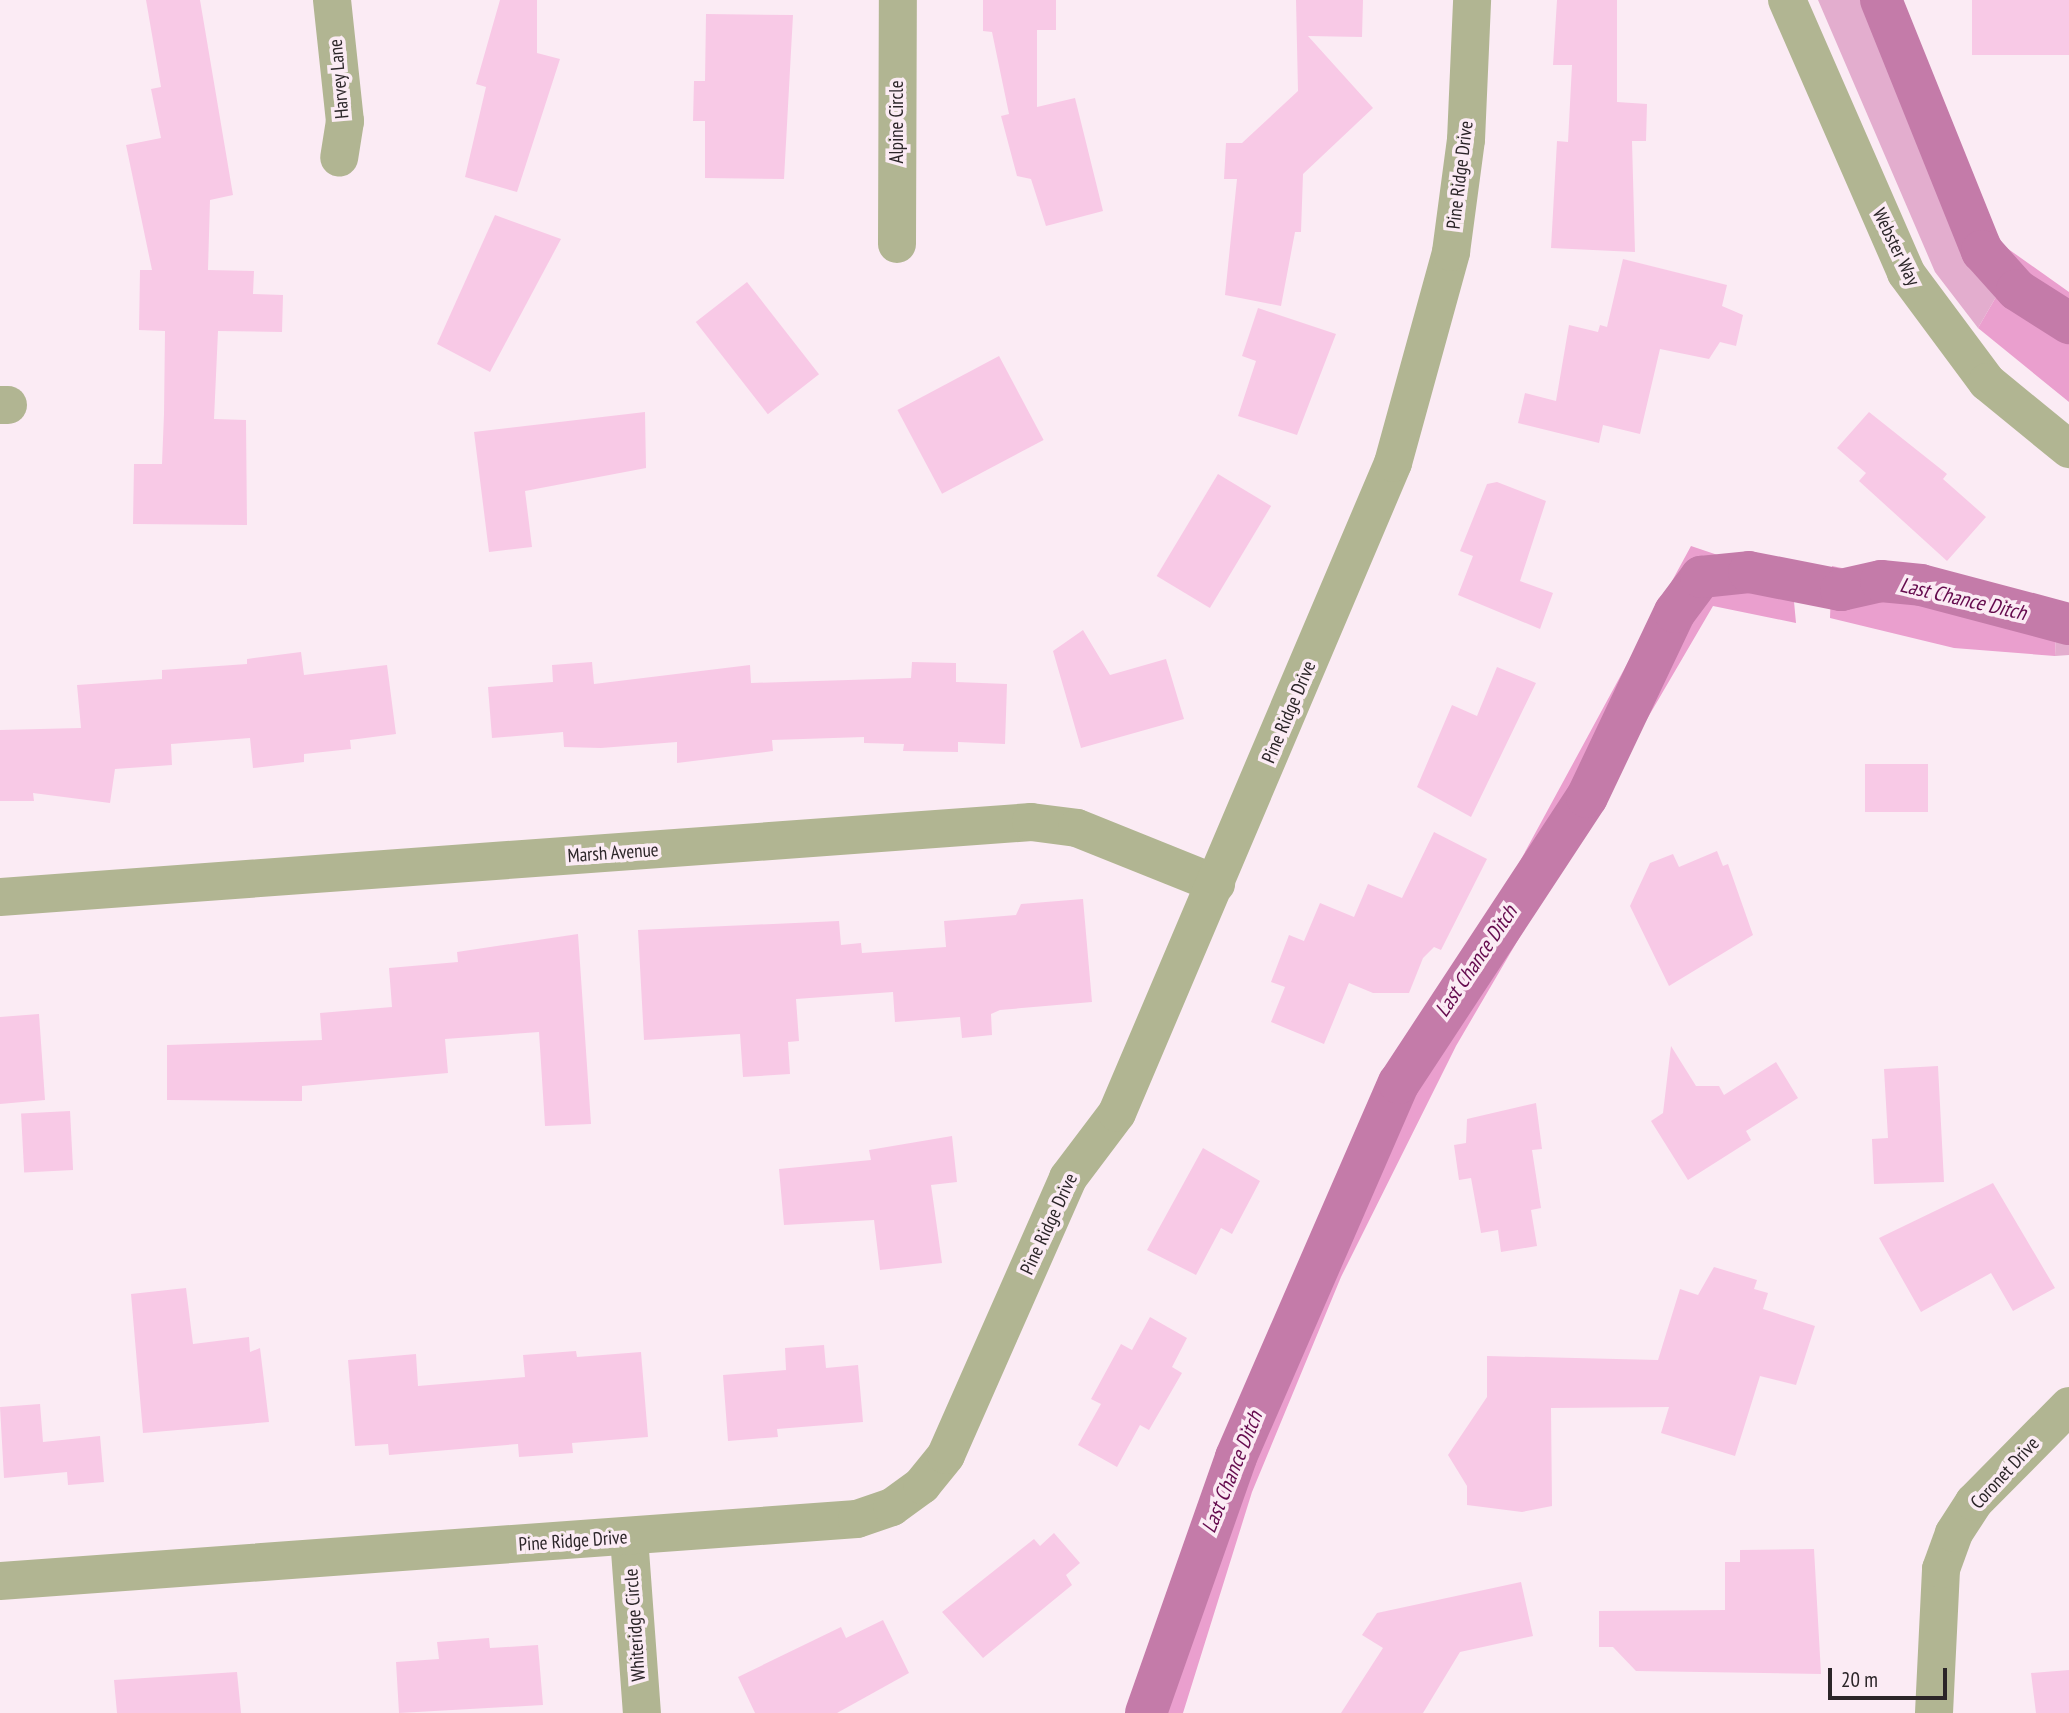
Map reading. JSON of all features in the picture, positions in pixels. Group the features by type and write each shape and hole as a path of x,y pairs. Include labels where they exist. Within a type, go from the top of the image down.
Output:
{"street":[{"name":"Harvey Lane","path":"332,0 345,121 339,158"},
{"name":"Alpine Circle","path":"897,244 898,0"},
{"name":"Pine Ridge Drive","path":"0,1581 857,1519 891,1507 922,1485 946,1455 1068,1178 1117,1113 1393,463 1426,361 1451,252 1466,140 1472,0"},
{"name":"Webster Way","path":"1787,0 1906,273 1943,331 1987,382 2069,449"},
{"name":"Marsh Avenue","path":"0,897 1031,822 1100,836 1216,884"},
{"name":"Coronet Drive","path":"1934,1713 1939,1581 1954,1534 1974,1502 2069,1406"},
{"name":"Whiteridge Circle","path":"629,1536 642,1713"}],"shaded area":[{"path":"1818,0 1892,0 1959,166 2004,246 1996,297 1978,328 1935,272"},
{"path":"2004,246 2069,292 2069,402 1978,328 1996,297"},
{"path":"1691,546 1792,580 1796,623 1713,606 1456,1046 1341,1277 1252,1492 1183,1713 1134,1713 1254,1392 1391,1099"},
{"path":"1832,566 2057,612 2055,656 1954,648 1830,618"},
{"path":"2057,612 2069,612 2069,655 2055,656"}],"building":[{"path":"146,0 200,0 233,195 210,200 208,270 254,271 253,294 283,295 282,332 218,331 214,419 246,420 247,525 133,524 134,464 162,464 164,414 165,331 139,330 140,270 152,270 126,145 161,138 151,89 161,87"},
{"path":"500,0 537,0 537,53 560,59 517,192 465,177 486,87 476,84"},
{"path":"983,0 1056,0 1056,30 1037,30 1037,107 1075,98 1103,211 1046,226 1031,179 1017,176 1001,116 1009,114 992,32 983,31"},
{"path":"1296,0 1363,0 1362,37 1308,36 1373,108 1303,174 1301,232 1295,232 1281,306 1225,295 1237,179 1224,179 1226,143 1242,143 1298,91"},
{"path":"1557,0 1617,0 1617,102 1647,104 1646,141 1632,141 1635,252 1551,248 1557,141 1568,142 1572,65 1553,65"},
{"path":"1972,0 2069,0 2069,55 1972,55"},
{"path":"706,14 793,15 784,179 705,178 705,121 693,121 694,81 705,81"},
{"path":"495,215 561,239 490,372 437,344"},
{"path":"1623,259 1727,285 1722,306 1743,315 1736,346 1720,342 1709,359 1660,349 1640,434 1603,425 1599,443 1518,423 1525,393 1556,401 1569,325 1598,332 1600,325 1607,327"},
{"path":"747,282 819,374 768,414 696,322"},
{"path":"1258,308 1336,334 1297,435 1238,416 1256,361 1242,356"},
{"path":"999,356 1044,440 942,494 897,410"},
{"path":"645,412 646,468 525,491 532,547 489,552 474,432"},
{"path":"1869,412 1947,474 1943,479 1986,517 1947,561 1859,481 1866,473 1837,448"},
{"path":"1218,474 1271,506 1210,608 1157,576"},
{"path":"1497,482 1546,501 1520,581 1553,593 1540,629 1458,595 1473,556 1460,551 1487,484"},
{"path":"1083,630 1110,675 1166,659 1184,719 1081,748 1053,651"},
{"path":"301,652 304,675 387,665 396,734 350,740 351,749 304,754 304,762 253,768 250,738 171,744 172,765 115,769 110,803 33,793 34,801 0,801 0,730 81,728 77,685 162,679 162,670 247,664 247,659"},
{"path":"592,662 594,684 750,665 751,683 911,678 912,662 956,663 956,682 1007,684 1005,744 958,742 958,752 903,751 904,744 864,743 864,737 772,740 773,751 677,763 677,742 601,748 564,747 563,732 492,738 488,687 553,682 552,665"},
{"path":"1497,667 1536,683 1471,817 1417,787 1452,705 1477,716"},
{"path":"1865,764 1928,764 1928,812 1865,812"},
{"path":"1434,832 1487,859 1441,950 1434,947 1423,958 1409,993 1373,993 1349,983 1324,1044 1271,1022 1285,987 1271,982 1289,935 1304,941 1320,903 1354,917 1368,884 1402,898"},
{"path":"1717,851 1723,866 1728,864 1753,935 1669,986 1630,906 1650,863 1673,854 1679,867"},
{"path":"1083,899 1092,1002 1000,1010 991,1014 992,1035 962,1038 960,1017 895,1022 893,992 796,999 799,1041 788,1042 790,1074 743,1077 740,1034 644,1040 638,930 839,921 841,945 861,943 862,953 946,947 944,921 1016,915 1021,904"},
{"path":"578,934 591,1124 545,1126 539,1032 445,1039 448,1073 302,1086 302,1101 167,1100 167,1045 322,1040 320,1013 392,1007 389,968 458,962 457,952"},
{"path":"39,1014 45,1100 0,1104 0,1017"},
{"path":"1671,1046 1696,1086 1719,1086 1724,1095 1776,1062 1798,1098 1746,1131 1751,1140 1688,1180 1651,1121 1663,1113"},
{"path":"1938,1066 1944,1182 1874,1184 1872,1139 1888,1138 1884,1069"},
{"path":"1536,1103 1542,1149 1532,1150 1541,1208 1531,1210 1537,1246 1501,1252 1498,1230 1481,1233 1471,1178 1459,1180 1454,1145 1466,1143 1467,1119"},
{"path":"70,1111 73,1170 24,1172 21,1114"},
{"path":"952,1136 957,1182 931,1185 942,1263 880,1270 874,1220 784,1225 779,1169 871,1160 869,1150"},
{"path":"1203,1148 1260,1181 1232,1234 1221,1228 1196,1275 1147,1250"},
{"path":"1993,1183 2055,1288 2013,1311 1991,1273 1921,1312 1879,1238"},
{"path":"1714,1267 1757,1280 1754,1289 1768,1293 1763,1309 1815,1326 1796,1385 1760,1376 1735,1456 1661,1433 1669,1407 1551,1408 1552,1506 1522,1512 1467,1505 1467,1486 1448,1455 1487,1397 1487,1356 1658,1360 1680,1289 1698,1295"},
{"path":"186,1288 193,1344 249,1337 250,1352 260,1348 269,1422 143,1433 131,1294"},
{"path":"1150,1317 1187,1338 1172,1367 1182,1373 1149,1430 1140,1425 1117,1467 1078,1445 1101,1404 1091,1399 1121,1344 1132,1350"},
{"path":"824,1345 826,1368 858,1365 863,1422 777,1429 778,1437 728,1441 723,1375 786,1370 785,1348"},
{"path":"576,1351 577,1357 641,1352 648,1437 572,1443 573,1453 519,1457 518,1444 389,1455 388,1444 355,1446 348,1360 416,1354 418,1386 525,1377 523,1355"},
{"path":"40,1404 43,1442 100,1436 104,1482 68,1485 67,1472 4,1478 0,1407"},
{"path":"1054,1533 1080,1563 1066,1575 1072,1585 983,1658 942,1612 1034,1539 1040,1546"},
{"path":"1814,1549 1821,1674 1636,1671 1613,1647 1599,1647 1599,1611 1725,1610 1725,1562 1740,1562 1740,1550"},
{"path":"1521,1582 1533,1636 1460,1652 1423,1713 1341,1713 1383,1648 1362,1635 1377,1613"},
{"path":"883,1620 909,1673 837,1713 755,1713 738,1677 841,1627 846,1638"},
{"path":"489,1638 490,1648 538,1645 543,1705 399,1713 396,1662 439,1659 437,1642"},
{"path":"2069,1670 2069,1713 2036,1713 2031,1673"},
{"path":"237,1672 241,1713 117,1713 114,1680"}],"waterway":[{"name":"Last Chance Ditch","path":"1881,0 1982,251 2017,290 2069,323"},
{"name":"Last Chance Ditch","path":"1146,1713 1236,1457 1399,1083 1587,797 1675,612 1701,577 1749,572 1841,590 1881,581 1921,585 2069,624"}]}
